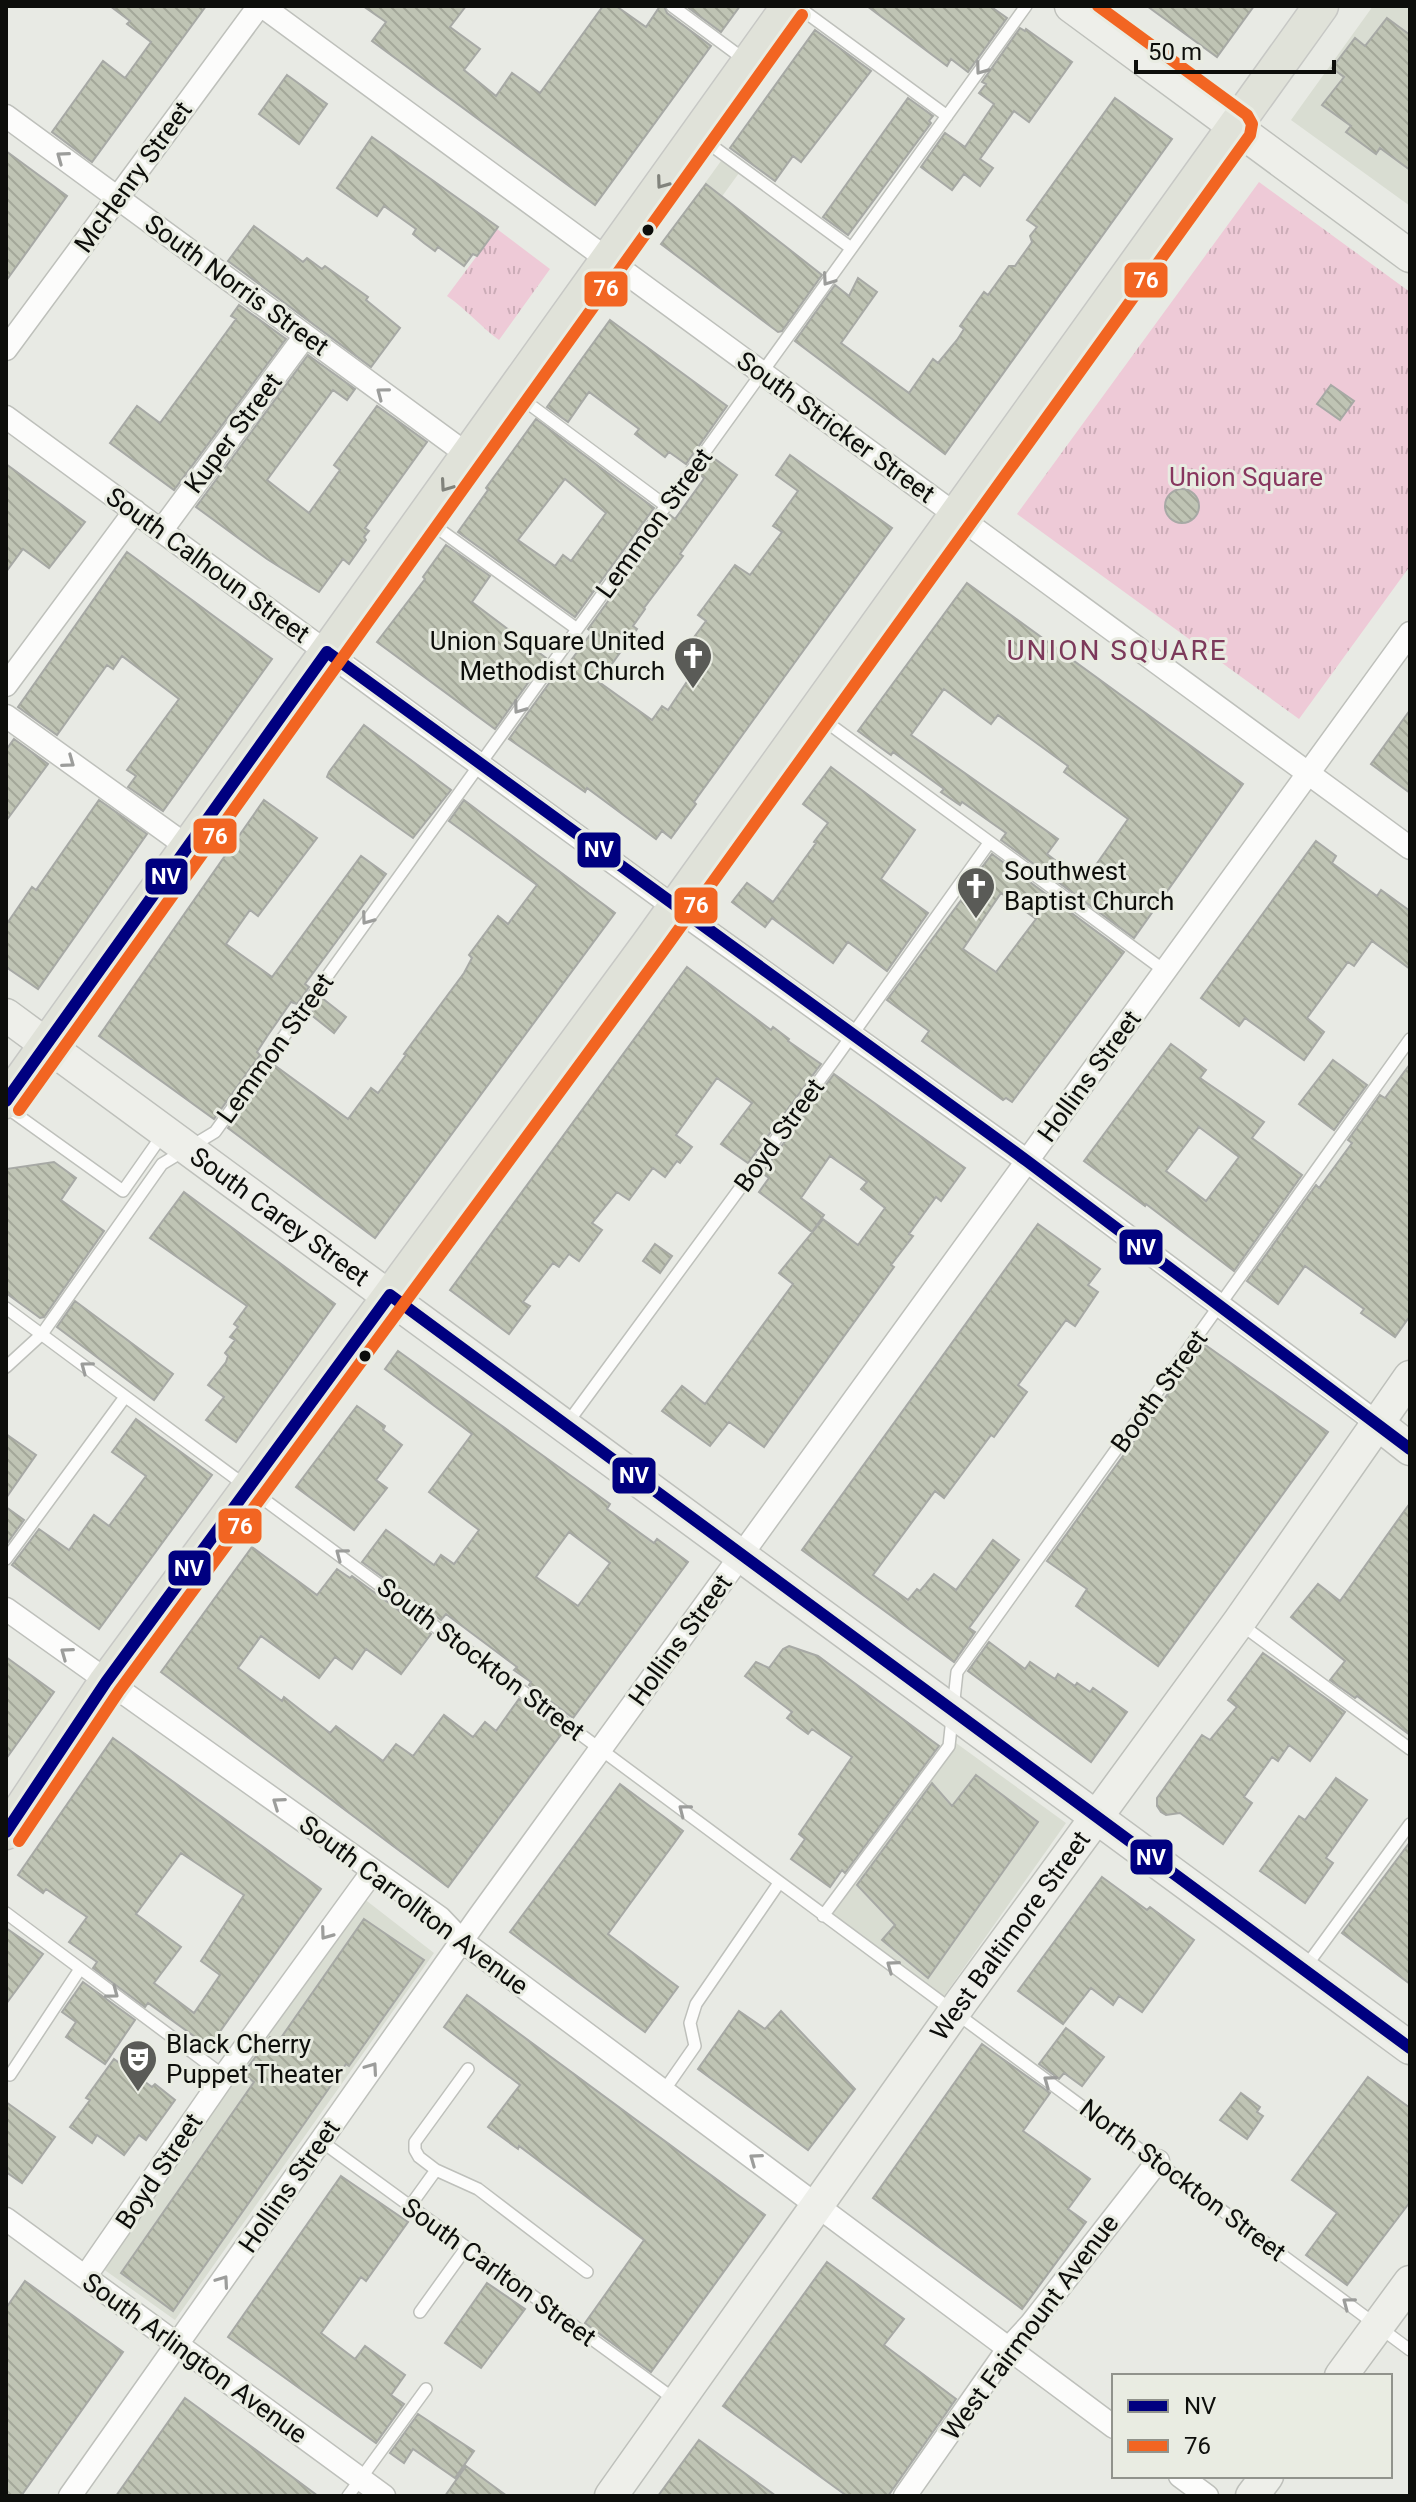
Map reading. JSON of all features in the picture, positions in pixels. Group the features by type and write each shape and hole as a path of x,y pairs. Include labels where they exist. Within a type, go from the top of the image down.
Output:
{"main road":[{"path":"6,1104 789,6"},
{"path":"1071,6 1410,256"},
{"path":"6,1832 106,1682 674,907 1321,6"},
{"name":"South Carey Street","path":"6,1015 1410,2048"},
{"name":"West Baltimore Street","path":"618,2494 678,2402 955,2012 1239,1622 1410,1377"},
{"path":"1377,1423 1410,1449"},
{"path":"1342,2374 1410,2282"},
{"path":"1252,2496 1266,2478"}],"street":[{"name":"McHenry Street","path":"6,349 261,6"},
{"name":"South Stricker Street","path":"261,6 1410,848"},
{"name":"South Norris Street","path":"6,116 468,455"},
{"name":"Kuper Street","path":"161,531 305,336"},
{"name":"South Calhoun Street","path":"6,417 851,1036 1027,1161 1377,1423"},
{"path":"6,685 135,511"},
{"name":"Hollins Street","path":"70,2496 462,1941 1410,633"},
{"path":"6,716 188,847"},
{"name":"South Carrollton Avenue","path":"6,1609 440,1918 462,1941 1112,2426"},
{"name":"Boyd Street","path":"85,2277 224,2076 373,1871"},
{"name":"West Fairmount Avenue","path":"905,2496 1008,2349 1158,2161"},
{"name":"South Arlington Avenue","path":"6,2220 178,2345 354,2488 384,2496"},
{"path":"1183,2478 1207,2496"}],"lane":[{"path":"672,6 749,62"},
{"path":"797,6 947,116"},
{"name":"Lemmon Street","path":"42,1334 177,1139 215,1132 1026,6"},
{"path":"697,135 851,248"},
{"path":"513,392 666,506"},
{"path":"423,517 577,629"},
{"path":"814,713 1165,971"},
{"name":"Boyd Street","path":"566,1425 989,843"},
{"name":"Booth Street","path":"823,1916 949,1746 957,1672 1410,1039"},
{"path":"6,1104 123,1191 177,1139"},
{"name":"South Stockton Street","path":"6,1308 955,2012"},
{"path":"6,1367 42,1334"},
{"path":"6,1559 125,1397"},
{"path":"1239,1622 1410,1749"},
{"path":"1304,1969 1410,1824"},
{"path":"663,2092 695,2046 690,2023 696,2004 779,1883"},
{"path":"6,1913 224,2076"},
{"path":"10,2075 80,1969"},
{"name":"North Stockton Street","path":"955,2012 1410,2350"},
{"path":"468,2069 415,2142 419,2157 436,2170 478,2189 587,2272"},
{"name":"South Carlton Street","path":"321,2141 678,2402"},
{"path":"410,2206 436,2170"},
{"path":"420,2312 466,2248"},
{"path":"354,2488 426,2389"}],"shaded area":[{"path":"1373,6 1410,6 1410,206 1291,120"},
{"path":"721,161 739,173 678,257 661,244"},
{"path":"956,1743 1066,1823 939,2003 821,1920"},
{"path":"363,1898 434,1953 175,2320 99,2266"}],"green space":[{"name":"Union Square","path":"1259,182 1410,292 1410,566 1299,719 1017,514"},
{"path":"497,229 550,269 499,340 447,296"}],"building":[{"path":"110,6 206,6 92,162 52,132 103,61 125,78 151,42"},
{"path":"363,6 466,6 450,27 480,49 464,70 496,96 512,73 540,93 603,6 616,6 646,27 660,6 664,6 667,13 711,46 595,205 372,41 386,22"},
{"path":"686,6 740,6 721,32"},
{"path":"867,6 990,6 1007,18 968,72 951,59 947,66"},
{"path":"1147,6 1254,6 1217,57"},
{"path":"1387,18 1410,35 1410,170 1380,148 1376,154 1346,132 1351,126 1322,105 1344,77 1332,68 1355,38 1365,46"},
{"path":"1020,28 1026,29 1072,62 1029,122 1014,111 980,159 993,168 980,186 964,174 952,190 921,167 945,133 965,147 994,104 979,93 986,84 982,82"},
{"path":"815,30 871,71 801,162 793,156 775,181 730,148"},
{"path":"287,75 327,104 299,144 259,114"},
{"path":"908,98 933,116 929,121 931,123 848,235 823,217"},
{"path":"1115,98 1172,139 945,454 795,341 835,285 849,296 858,278 877,292 841,343 909,393 933,359 938,363 957,340 964,329 960,326 984,292 988,295 1032,242 1030,236 1037,227 1027,220"},
{"path":"372,137 498,227 477,256 473,254 464,266 438,247 435,251 424,243 413,234 416,229 384,206 377,216 337,188"},
{"path":"6,151 67,196 6,281"},
{"path":"706,184 822,275 782,331 778,332 661,244"},
{"path":"254,226 303,262 307,258 322,269 325,266 368,297 366,300 400,328 371,367 228,261"},
{"path":"239,305 286,339 174,490 110,443 137,406 160,423 236,319 231,316"},
{"path":"610,320 727,406 686,464 669,452 665,457 635,434 639,429 589,392 568,422 547,407"},
{"path":"308,355 355,389 347,400 333,390 267,480 309,513 340,470 334,465 377,406 427,442 365,528 369,531 364,537 366,540 349,564 343,559 319,592 267,559 196,507"},
{"path":"1331,385 1354,401 1340,420 1317,404"},
{"path":"536,419 654,508 575,617 458,532 488,490 486,488","holes":["565,479 606,513 571,561 563,555 555,566 518,540"]},
{"path":"790,455 892,528 671,838 662,831 656,839 587,788 585,792 509,739 560,668 563,671 592,632 588,629 670,515 675,519 703,480 699,474 712,457 737,475 644,608 633,626 637,629 599,682 652,720 662,706 668,710 696,668 680,656 706,621 698,615 735,565 750,575 782,532 773,526 798,491 776,475"},
{"path":"6,464 85,522 49,568 23,549 6,572"},
{"path":"1182,489 1194,494 1199,506 1194,518 1182,523 1170,518 1165,506 1170,494"},
{"path":"446,545 490,576 472,602 546,658 495,729 377,642 425,579 423,577"},
{"path":"127,552 272,659 163,811 128,787 136,776 127,770 179,699 122,656 113,669 107,665 57,735 18,707"},
{"path":"967,583 1243,784 1134,938 1001,840 1006,833 962,802 960,805 941,792 944,789 858,731","holes":["944,689 991,724 998,715 1068,766 1064,772 1128,819 1084,882 1047,854 1058,839 911,735"]},
{"path":"1410,710 1410,793 1371,764"},
{"path":"364,725 451,790 413,838 327,777"},
{"path":"14,739 48,764 6,821 6,750"},
{"path":"831,767 915,830 881,879 928,913 887,971 848,942 833,963 772,918 765,927 732,902 747,883 773,902 828,823 803,804"},
{"path":"99,800 147,834 38,989 6,967 6,925 32,887 36,890"},
{"path":"264,800 317,838 258,916 250,910 226,944 272,977 361,856 386,874 305,984 309,987 297,1004 291,1002 257,1052 260,1055 214,1119 99,1036"},
{"path":"464,800 615,913 375,1238 228,1128 274,1065 348,1119 371,1088 378,1093 464,973 472,958 469,955 498,916 508,924 537,885 449,821"},
{"path":"1316,841 1336,856 1332,863 1377,896 1381,890 1410,911 1410,969 1372,941 1354,966 1348,962 1307,1018 1324,1032 1304,1060 1245,1018 1239,1026 1201,998"},
{"path":"992,854 1124,952 1012,1102 1006,1098 1003,1100 922,1041 929,1031 887,1000 979,876 977,874","holes":["1001,893 1036,919 996,972 963,949"]},
{"path":"687,967 821,1064 748,1163 721,1144 752,1103 717,1078 676,1135 692,1147 680,1163 677,1161 665,1177 653,1168 629,1200 617,1192 592,1223 602,1230 579,1261 569,1254 559,1267 553,1263 523,1302 530,1306 509,1334 450,1290"},
{"path":"322,998 346,1017 334,1033 310,1014"},
{"path":"1171,1044 1206,1070 1200,1078 1264,1122 1252,1138 1302,1175 1234,1271 1084,1161","holes":["1199,1127 1239,1157 1206,1201 1166,1171"]},
{"path":"1333,1060 1367,1085 1334,1130 1299,1104"},
{"path":"1410,1064 1410,1316 1395,1337 1361,1313 1364,1309 1305,1266 1278,1304 1247,1281 1316,1185 1319,1188 1352,1143 1348,1140 1380,1095 1385,1098"},
{"path":"834,1074 965,1168 941,1201 936,1197 909,1234 913,1236 891,1265 894,1267 764,1447 729,1422 710,1446 662,1411 682,1386 705,1404 793,1284 779,1273 823,1219 858,1245 885,1208 861,1189 867,1182 830,1156 801,1198 824,1215 812,1232 759,1192 769,1178 762,1173"},
{"path":"54,1162 76,1178 61,1200 104,1231 44,1317 40,1318 6,1293 6,1169"},
{"path":"184,1192 335,1304 236,1442 206,1420 224,1397 208,1385 226,1362 228,1356 225,1353 235,1340 230,1337 238,1327 234,1324 247,1306 150,1238"},
{"path":"1038,1224 1100,1269 1088,1285 1098,1292 1075,1326 1066,1320 1018,1385 1027,1392 994,1437 991,1435 944,1498 935,1491 873,1575 908,1600 934,1574 956,1590 993,1540 1019,1560 969,1628 975,1632 954,1662 802,1550"},
{"path":"655,1244 672,1256 660,1273 643,1261"},
{"path":"75,1301 173,1374 154,1400 57,1327"},
{"path":"1204,1344 1328,1432 1158,1666 1076,1606 1087,1589 1047,1561"},
{"path":"398,1351 610,1504 607,1509 654,1543 657,1539 688,1562 573,1718 529,1685 531,1682 514,1670 517,1667 446,1614 441,1620 362,1562 386,1530 434,1565 441,1555 454,1564 479,1530 429,1492 472,1434 385,1369","holes":["569,1532 610,1563 578,1606 536,1577"]},
{"path":"357,1406 385,1426 383,1430 402,1445 376,1480 387,1488 354,1530 296,1487"},
{"path":"136,1419 212,1475 99,1629 12,1565 39,1529 69,1550 94,1515 109,1526 146,1476 112,1452"},
{"path":"6,1434 36,1455 6,1498"},
{"path":"1410,1503 1410,1735 1330,1680 1345,1661 1291,1617 1318,1584 1340,1601"},
{"path":"6,1507 24,1520 6,1545"},
{"path":"252,1547 317,1595 337,1569 350,1578 352,1576 431,1634 401,1674 366,1649 352,1669 335,1657 319,1678 261,1636 238,1668 282,1701 284,1697 330,1733 336,1726 383,1761 396,1744 413,1756 444,1715 473,1737 485,1722 496,1731 519,1699 563,1732 448,1887 161,1672"},
{"path":"989,1642 1025,1669 1030,1662 1055,1679 1058,1674 1090,1692 1093,1688 1127,1712 1091,1762 968,1671"},
{"path":"789,1646 818,1656 939,1746 845,1873 842,1870 830,1887 791,1859 805,1839 799,1834 852,1757 812,1729 808,1734 797,1726 787,1718 792,1712 745,1676 756,1662 769,1668 783,1649"},
{"path":"1263,1653 1345,1712 1310,1761 1289,1745 1278,1761 1272,1757 1244,1797 1252,1803 1223,1844 1180,1813 1166,1815 1161,1812 1157,1798 1202,1735 1210,1740 1237,1707 1228,1700"},
{"path":"6,1657 54,1692 6,1759"},
{"path":"113,1738 321,1889 209,2047 148,2003 145,2007 93,1968 97,1962 69,1942 87,1917 46,1889 43,1893 18,1875","holes":["181,1853 244,1895 201,1961 220,1975 194,2013 154,1983 181,1947 136,1914"]},
{"path":"976,1775 1038,1822 928,1978 882,1940 895,1925 857,1885 932,1783 952,1806"},
{"path":"1336,1778 1367,1800 1326,1858 1333,1863 1305,1903 1260,1871 1299,1816 1305,1820"},
{"path":"620,1784 683,1831 608,1934 678,1987 645,2032 510,1932"},
{"path":"1410,1842 1410,1984 1342,1933"},
{"path":"1102,1877 1194,1940 1142,2012 1119,1996 1113,2005 1091,1988 1063,2024 1018,1991"},
{"path":"364,1919 424,1960 349,2066 346,2064 173,2311 121,2273 254,2082 243,2074 270,2037 278,2042"},
{"path":"6,1928 43,1954 6,2004"},
{"path":"83,1982 135,2020 105,2064 66,2037 76,2022 62,2012"},
{"path":"467,1995 765,2215 651,2372 585,2323 644,2240 519,2146 518,2149 488,2127 520,2085 444,2027"},
{"path":"739,2011 765,2029 781,2011 855,2089 808,2150 698,2069"},
{"path":"1066,2028 1104,2057 1082,2086 1064,2073 1059,2079 1039,2064"},
{"path":"982,2044 1050,2093 1023,2131 1090,2179 1068,2209 1086,2222 1022,2309 873,2198"},
{"path":"114,2059 175,2100 146,2140 139,2135 124,2155 97,2135 92,2143 70,2127"},
{"path":"1368,2077 1410,2108 1410,2202 1347,2285 1306,2255 1337,2213 1292,2180"},
{"path":"1241,2093 1260,2107 1257,2112 1263,2116 1247,2139 1220,2120"},
{"path":"6,2102 55,2137 22,2183 6,2172"},
{"path":"341,2176 408,2222 366,2281 361,2277 321,2333 355,2359 365,2346 405,2375 391,2395 404,2404 376,2443 228,2337"},
{"path":"827,2262 904,2319 884,2345 956,2399 888,2496 847,2496 723,2406"},
{"path":"25,2281 123,2352 21,2496 6,2496 6,2308"},
{"path":"487,2283 525,2309 481,2368 445,2343"},
{"path":"185,2398 252,2447 318,2496 116,2496"},
{"path":"418,2414 474,2451 455,2478 413,2449 404,2463 390,2453"},
{"path":"699,2440 776,2496 658,2496"},
{"path":"466,2466 507,2496 445,2496"}],"transit line":[{"name":"76","path":"19,1841 119,1691 661,954 1250,135 1252,124 1247,115 1098,6"},
{"name":"76","path":"19,1110 802,15"},
{"name":"NV","path":"327,652 1027,1161 1410,1449"},
{"name":"NV","path":"6,1101 327,652"},
{"name":"NV","path":"6,1832 106,1682 390,1295 1410,2048"}],"place":[{"name":"Union Square United Methodist Church","path":"693,690"},
{"name":"Southwest Baptist Church","path":"976,920"},
{"name":"Black Cherry Puppet Theater","path":"138,2093"}],"district":[{"name":"UNION SQUARE","path":"1117,650"}]}
